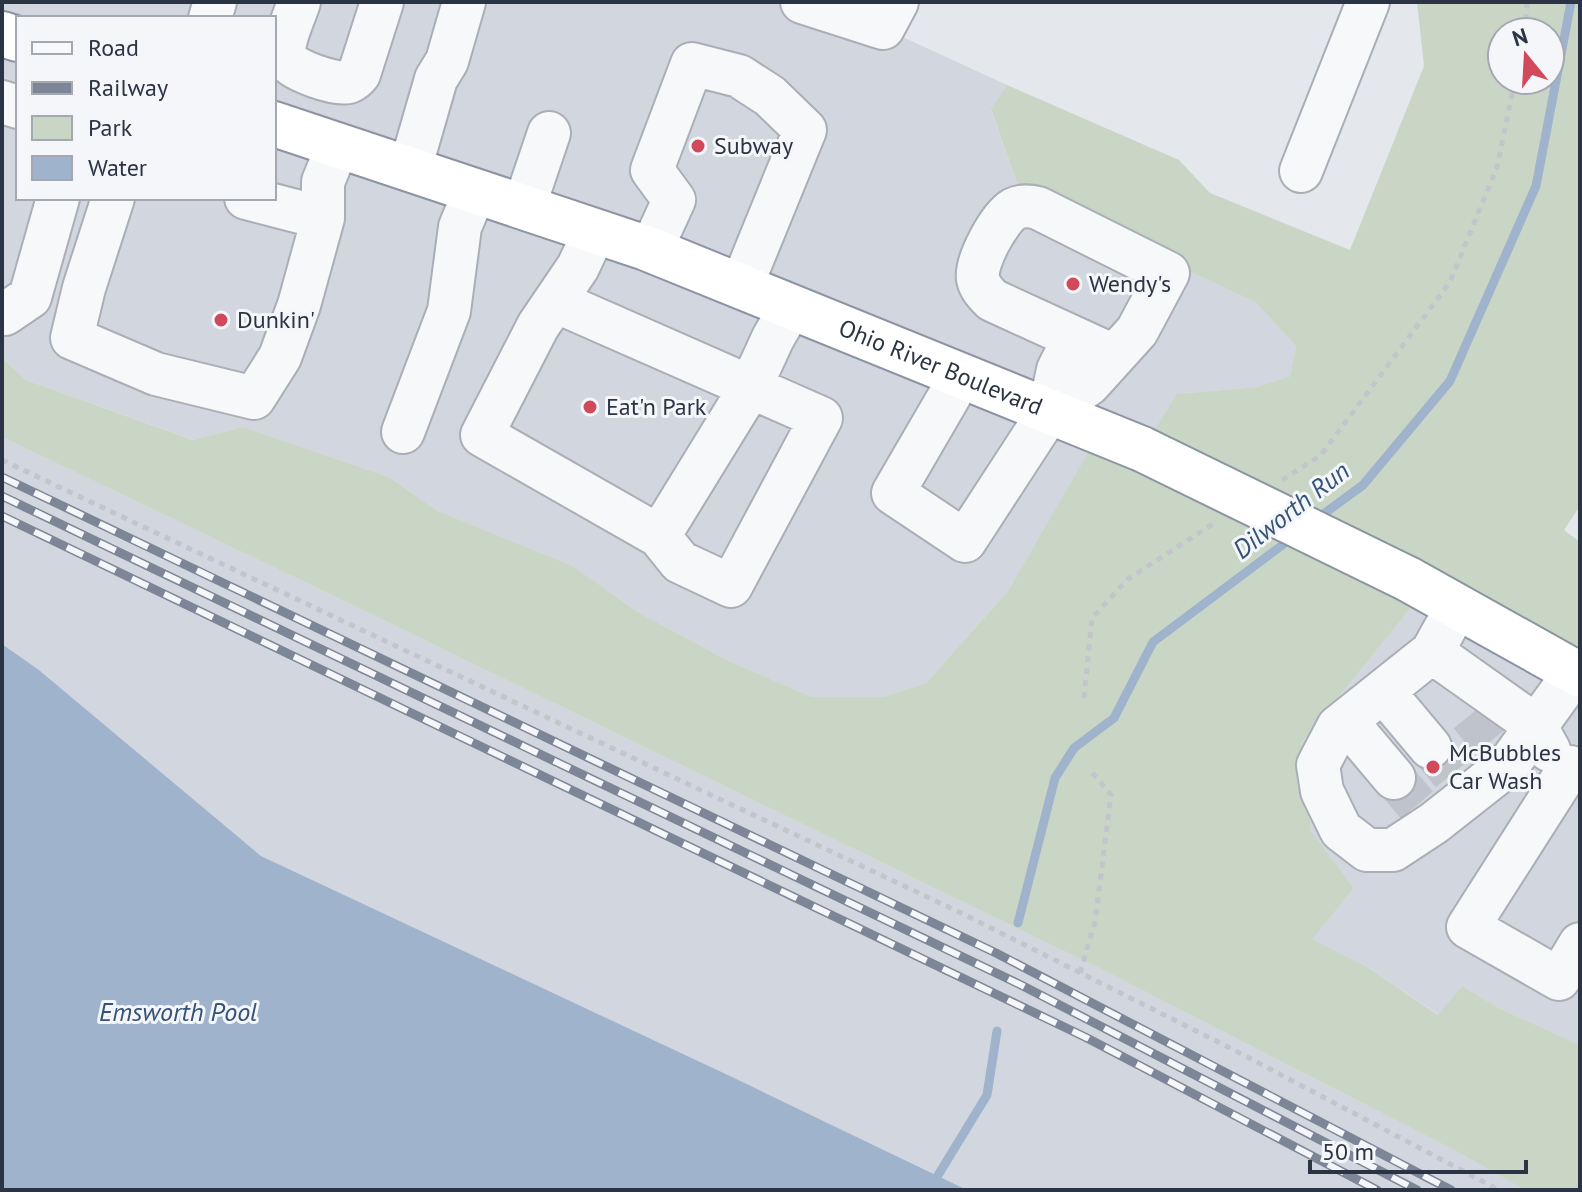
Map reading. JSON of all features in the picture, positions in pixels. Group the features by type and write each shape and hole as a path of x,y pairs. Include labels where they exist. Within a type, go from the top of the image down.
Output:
{"highway":[{"name":"Ohio River Boulevard","path":"276,125 651,250 1142,449 1408,579 1577,674"}],"street":[{"path":"299,2 284,48 285,58 297,69 347,83 359,74 382,2"},
{"path":"410,169 436,79 447,61 464,2"},
{"path":"802,2 890,15"},
{"path":"1301,171 1368,2"},
{"path":"651,250 674,200 652,170 692,64 739,76 770,96 805,130 741,287"},
{"path":"524,207 549,133"},
{"path":"112,200 84,288 72,338 156,374 254,398 280,357 299,305 323,218 323,182 338,145"},
{"path":"403,432 449,311 460,227 475,191"},
{"path":"16,305 9,269 31,200"},
{"path":"16,305 57,200"},
{"path":"254,200 323,218"},
{"path":"1049,412 1089,384 1114,356 1116,329 1137,287 1135,277 1128,270 1038,222 1025,222 1015,231 997,264 999,278 1003,284 1049,310 1074,338 1114,356"},
{"path":"555,301 821,418 731,586 680,562 659,536 482,435 538,326 578,267 595,231"},
{"path":"659,536 750,388 791,307"},
{"path":"961,376 893,493 965,541 1049,412 1058,370 1074,338"},
{"path":"1457,607 1318,765 1322,791 1341,830 1367,850 1393,850 1452,771 1535,725 1577,674"},
{"path":"1384,690 1535,725 1551,754 1575,770 1505,868 1468,927 1559,979 1580,944"},
{"path":"1384,690 1452,771"},
{"path":"1384,690 1452,771"},
{"path":"1505,868 1516,885 1503,927 1508,938 1527,950 1542,953 1561,948 1580,922"}],"path":[{"path":"1270,488 1321,455 1450,282 1497,167 1512,96"},
{"path":"2,460 945,906 1234,1050 1499,1190"},
{"path":"1084,698 1092,618 1128,579 1218,521"},
{"path":"1080,973 1095,922 1111,795 1091,771"}],"shaded area":[{"path":"2,2 802,2 883,28 1007,85 991,110 1020,192 1255,302 1296,346 1290,376 1257,387 1177,394 1142,449 1100,433 1008,591 926,683 883,697 812,697 725,659 636,611 573,566 436,510 389,477 243,427 194,440 26,380 2,358"},
{"path":"2,437 1101,969 1456,1151 1525,1190 967,1190 261,856 39,670 2,644"},
{"path":"1426,589 1580,675 1580,1045 1501,1009 1462,986 1439,1015 1367,967 1311,939 1354,888 1311,831 1301,744"}],"green space":[{"path":"1417,2 1580,2 1580,506 1564,530 1580,542 1580,675 1426,589 1301,744 1311,831 1354,888 1312,939 1367,967 1438,1015 1462,986 1501,1009 1580,1045 1580,1190 1525,1190 1456,1151 1101,969 2,437 2,358 26,380 193,440 243,427 389,477 436,510 573,566 636,611 725,659 812,697 883,697 926,683 1008,591 1100,432 1142,449 1177,394 1257,387 1290,376 1296,346 1255,302 1020,192 991,109 1007,85 1179,160 1210,193 1350,250 1424,66"}],"water":[{"name":"Emsworth Pool","path":"2,644 39,670 261,856 967,1190 2,1190"}],"waterway":[{"name":"Dilworth Run","path":"1314,521 1363,485 1450,381 1536,186 1571,2"},
{"name":"Dilworth Run","path":"1018,923 1055,778 1074,748 1114,718 1153,642 1293,537"},
{"name":"Dilworth Run","path":"929,1190 987,1095 997,1031"}],"tunnel":[{"path":"1470,715 1491,741"},
{"path":"1430,747 1452,774"},
{"path":"1394,778 1417,805"}],"railway":[{"path":"2,477 996,953 1451,1190"},
{"path":"2,496 1021,985 1417,1190"},
{"path":"2,516 1087,1038 1377,1190"}],"place":[{"name":"Subway","path":"698,146"},
{"name":"Wendy's","path":"1073,284"},
{"name":"Dunkin'","path":"221,320"},
{"name":"Eat'n Park","path":"590,407"},
{"name":"McBubbles Car Wash","path":"1433,767"}]}
